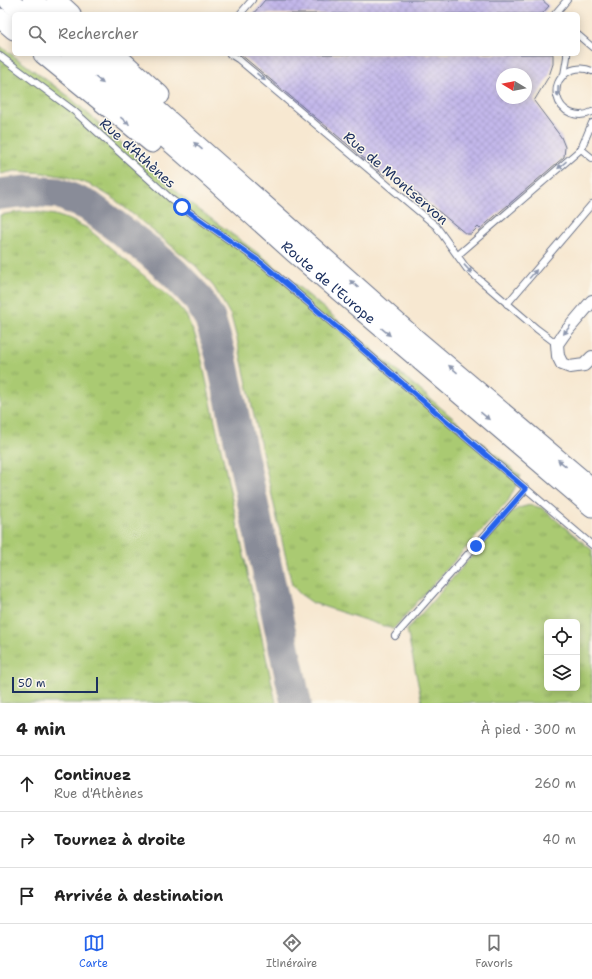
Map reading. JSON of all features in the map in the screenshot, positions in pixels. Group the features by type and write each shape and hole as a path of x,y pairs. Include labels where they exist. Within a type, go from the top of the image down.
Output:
{"main road":[{"path":"8,0 22,12"},
{"path":"32,0 46,12"},
{"path":"56,0 69,12"},
{"path":"65,0 75,12"},
{"path":"0,18 12,28"},
{"path":"0,24 12,33"},
{"path":"45,56 280,249 297,244 301,221 117,56"},
{"name":"Route de l'Europe","path":"72,56 211,178 415,338 592,488"},
{"name":"Route de l'Europe","path":"96,56 297,244 592,507"}],"street":[{"path":"592,301 557,344 558,356 562,364 570,367 584,365 592,358"}],"lane":[{"path":"242,12 252,0"},
{"path":"557,12 567,0"},
{"path":"580,37 592,47"},
{"name":"Rue d'Athènes","path":"0,56 74,111 171,199 263,264 592,545"},
{"name":"Rue de Montservon","path":"234,56 436,226 467,269 537,329 557,344"},
{"path":"564,75 568,56"},
{"path":"592,71 586,68 570,70 559,81 557,88 557,96 560,104 571,114 579,116 592,112"},
{"path":"458,256 581,149 592,123"},
{"path":"581,149 592,158"},
{"path":"508,304 592,204"},
{"path":"395,636 526,489"}],"green space":[{"path":"0,46 67,95 190,203 267,260 521,476 508,501 393,629 313,603 300,594 292,585 231,316 214,287 196,266 113,198 91,185 67,177 44,173 15,171 0,174"},
{"path":"19,212 36,212 55,215 87,228 173,300 186,315 196,338 202,361 276,703 0,703 0,215"},
{"path":"530,505 542,508 592,550 592,703 422,703 407,630 509,514 519,508"}],"building":[{"path":"265,0 542,0 549,6 544,12 255,12"},
{"path":"242,56 553,56 553,64 549,76 534,101 561,137 565,147 564,157 480,229 478,227 471,234 466,234 390,171 385,176"}],"taxiway":[{"path":"0,194 28,191 58,193 89,206 150,252 174,273 197,297 210,319 221,356 296,703"}],"route":[{"path":"182,207 263,264 526,489 476,546"}]}
